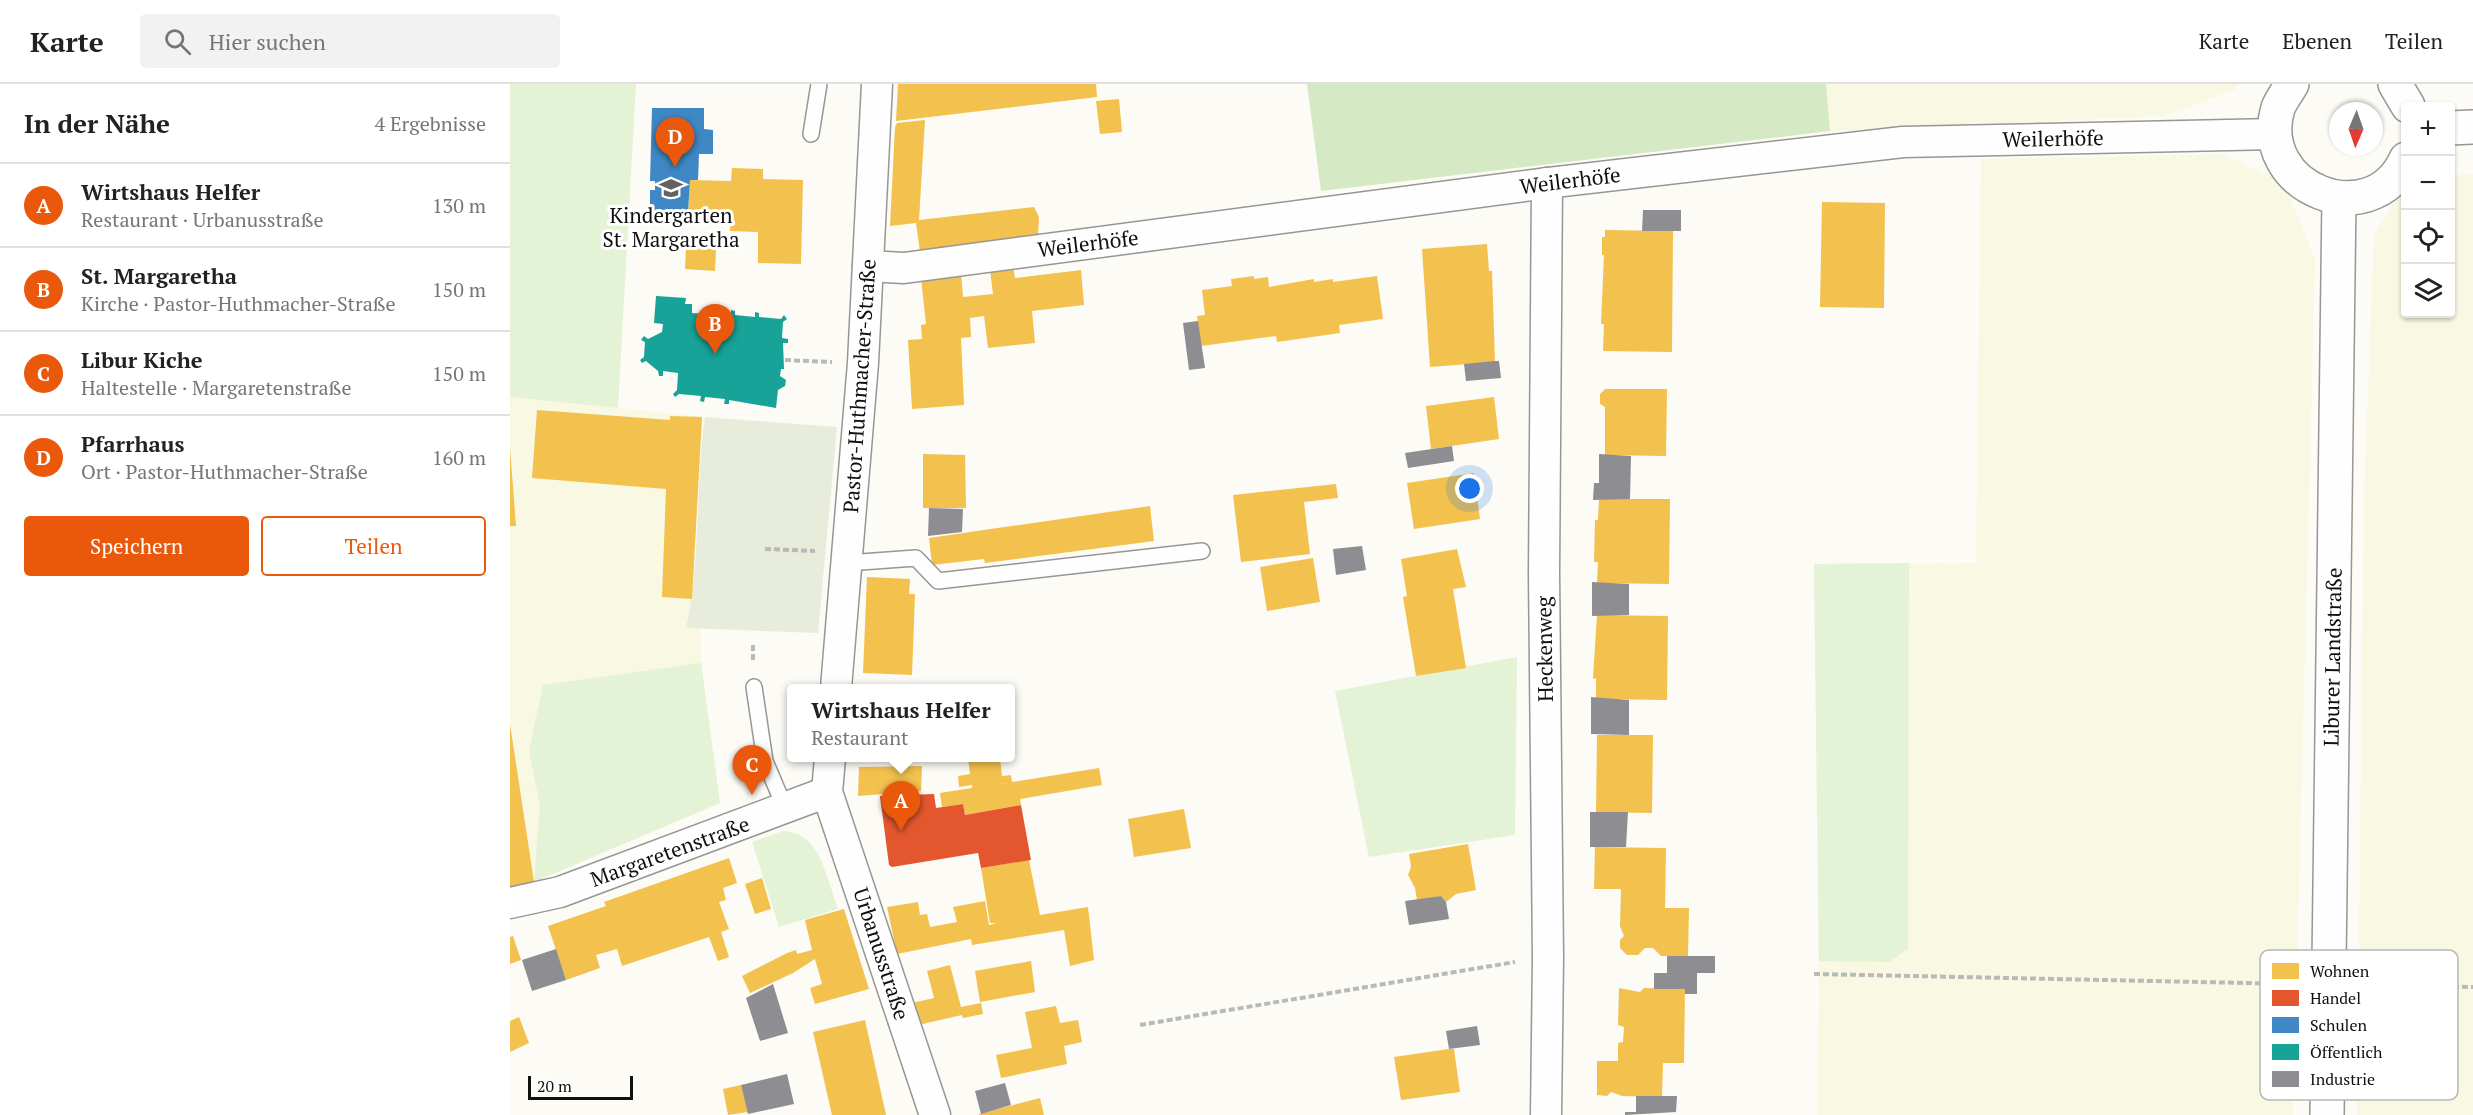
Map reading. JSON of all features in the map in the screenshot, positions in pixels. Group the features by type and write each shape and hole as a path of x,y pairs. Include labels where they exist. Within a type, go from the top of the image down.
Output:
{"street":[{"name":"Pastor-Huthmacher-Straße","path":"836,684 863,363 877,84"},
{"path":"2292,84 2278,107 2275,134 2281,158 2295,178 2315,192 2339,198 2358,197 2376,191 2391,180 2401,166"},
{"path":"2395,84 2406,102"},
{"path":"2455,128 2473,127"},
{"name":"Weilerhöfe","path":"868,266 903,268 1547,183 1903,142 2275,134"},
{"name":"Heckenweg","path":"1545,1115 1548,958 1544,573 1547,183"},
{"name":"Liburer Landstraße","path":"2329,950 2339,198"},
{"path":"827,792 830,762"},
{"name":"Margaretenstraße","path":"510,903 560,892 827,792"},
{"name":"Urbanusstraße","path":"827,792 935,1115"},
{"name":"Liburer Landstraße","path":"2327,1100 2327,1115"}],"lane":[{"path":"811,134 819,84"},
{"path":"848,558 916,558 938,581 1202,551"},
{"path":"754,687 765,761 785,808"}],"path":[{"path":"785,360 863,363"},
{"path":"765,549 848,558"},
{"path":"1140,1025 1451,971 1548,958"},
{"path":"1814,974 2260,983"},
{"path":"2458,987 2473,987"}],"green space":[{"path":"510,84 636,84 618,408 511,397 510,405"},
{"path":"1307,84 1826,84 1830,131 1321,191"},
{"path":"1826,84 2240,84 2234,90 2165,116 1830,131"},
{"path":"2222,154 2284,182 2315,259 2297,950 2260,950 2260,1100 2293,1100 2293,1115 1817,1115 1819,998 1814,564 1976,563 1981,159"},
{"path":"2473,174 2473,1115 2357,1115 2357,1100 2458,1100 2458,950 2359,950 2364,500 2374,236 2397,196 2401,194 2401,318 2455,318 2455,176"},
{"path":"510,397 705,417 700,455 692,599 686,627 701,629 701,663 720,803 534,882 510,887"},
{"path":"705,417 837,427 818,633 686,628 694,576"},
{"path":"1909,563 1908,949 1889,962 1819,961 1814,564"},
{"path":"1517,657 1515,835 1369,857 1335,691"},
{"path":"701,663 720,803 534,882 540,806 529,751 543,685"},
{"path":"783,831 796,833 814,848 826,872 838,909 779,927 752,842"}],"building: Wohnen":[{"path":"898,84 1096,84 1097,97 896,121"},
{"path":"1119,99 1122,132 1100,134 1096,101"},
{"path":"925,120 919,220 1034,207 1039,217 1038,236 920,252 916,223 890,226 895,127 897,123"},
{"path":"732,168 763,169 763,179 803,180 801,264 758,263 758,232 730,231 731,212 688,212 690,180 731,181"},
{"path":"1822,202 1885,203 1884,308 1820,307"},
{"path":"1605,230 1673,231 1672,352 1603,351 1604,324 1601,324 1604,255 1602,255 1602,237 1605,237"},
{"path":"1487,244 1489,271 1492,271 1495,362 1430,367 1422,249"},
{"path":"686,248 716,249 715,271 685,269"},
{"path":"1013,267 1015,278 1081,270 1084,305 1032,311 1035,343 988,348 984,316 970,318 971,337 961,338 964,405 912,409 908,340 922,339 921,325 926,324 921,278 961,273 963,297 993,294 990,270"},
{"path":"1254,276 1254,279 1268,277 1269,287 1314,279 1314,282 1333,279 1333,282 1377,276 1383,319 1339,325 1340,333 1277,342 1276,336 1201,346 1197,316 1205,315 1202,290 1232,286 1231,279"},
{"path":"1605,389 1667,389 1666,456 1605,455 1605,407 1600,404 1600,394"},
{"path":"1494,397 1499,439 1431,449 1426,406"},
{"path":"537,410 670,420 670,416 702,417 692,599 662,597 666,489 532,478"},
{"path":"510,448 516,526 510,526"},
{"path":"923,454 965,455 966,508 923,508"},
{"path":"1474,473 1480,519 1414,529 1407,483"},
{"path":"1336,484 1338,498 1304,502 1310,554 1241,562 1233,495"},
{"path":"1599,499 1670,499 1669,584 1597,583 1598,562 1594,562 1595,520 1598,520"},
{"path":"1150,506 1154,541 985,563 984,559 932,565 929,538"},
{"path":"1457,549 1466,587 1453,589 1466,668 1416,676 1403,597 1407,596 1401,559"},
{"path":"1313,558 1320,602 1267,611 1260,567"},
{"path":"867,577 910,579 909,594 915,594 912,675 863,673"},
{"path":"1597,615 1668,616 1667,700 1596,699 1596,678 1593,679"},
{"path":"510,724 534,882 510,887"},
{"path":"1597,735 1653,735 1652,813 1596,812"},
{"path":"968,762 1000,762 1002,776 1011,775 1012,782 1000,784 1099,768 1102,785 1020,799 1021,805 965,815 963,804 942,807 940,793 972,788 972,785 959,787 958,776 970,774"},
{"path":"922,766 921,791 858,796 859,767"},
{"path":"1184,809 1191,848 1134,857 1128,819"},
{"path":"1468,844 1476,890 1456,894 1446,902 1441,896 1417,900 1415,888 1408,875 1411,867 1409,854"},
{"path":"1595,847 1666,848 1665,908 1689,908 1688,956 1661,956 1653,948 1645,948 1638,955 1627,955 1620,948 1620,940 1624,936 1620,926 1621,889 1594,889"},
{"path":"729,858 737,883 723,888 726,900 719,902 729,929 721,932 729,957 718,961 709,937 622,966 617,949 596,955 600,968 566,980 548,926 606,906 604,902"},
{"path":"1029,860 1040,915 1088,907 1094,960 1070,966 1064,930 972,945 971,939 897,954 887,907 918,902 920,915 927,914 930,927 957,922 953,907 985,901 989,925 997,923 990,923 981,868"},
{"path":"762,878 771,909 755,914 745,884"},
{"path":"844,909 869,989 815,1004 810,988 822,984 815,959 793,973 750,993 742,976 787,953 796,950 797,954 812,950 805,920"},
{"path":"513,936 521,960 510,964 510,937"},
{"path":"1031,961 1035,992 980,1002 975,971"},
{"path":"950,965 961,1007 981,1003 983,1014 963,1018 962,1015 918,1025 912,1003 934,998 927,971"},
{"path":"1619,988 1640,992 1644,988 1685,989 1684,1063 1663,1063 1662,1097 1622,1096 1611,1092 1607,1096 1597,1095 1597,1061 1618,1061 1618,1043 1623,1042 1624,1027 1618,1025"},
{"path":"1056,1006 1060,1023 1078,1020 1082,1042 1064,1046 1067,1064 1001,1078 996,1055 1032,1048 1025,1012"},
{"path":"519,1017 529,1043 510,1052 510,1021"},
{"path":"865,1020 886,1115 832,1115 813,1032"},
{"path":"1454,1049 1460,1092 1401,1100 1394,1057"},
{"path":"741,1085 748,1112 728,1115 723,1089"},
{"path":"1040,1098 1044,1115 979,1115 979,1114"}],"building: Handel":[{"path":"934,794 936,808 963,804 965,815 1021,805 1031,860 981,868 978,853 892,867 889,865 880,796"}],"building: Schulen":[{"path":"652,108 704,108 704,129 713,130 713,154 699,154 698,180 690,180 688,212 650,211 650,190 655,190 655,181 650,181"}],"building: Öffentlich":[{"path":"656,296 686,298 685,304 692,304 692,313 706,314 707,309 711,309 711,314 731,315 731,310 735,311 735,315 755,317 755,312 759,313 759,317 781,319 784,315 787,319 783,322 782,338 788,339 788,343 783,343 784,369 781,369 780,376 786,380 785,386 778,390 776,408 729,400 729,404 724,404 725,399 705,397 704,402 700,401 701,396 679,394 675,397 673,394 677,390 678,373 663,371 663,376 659,376 658,371 646,361 642,363 640,360 644,357 645,342 641,340 644,336 648,339 662,332 663,324 654,323"}],"building: Industrie":[{"path":"1643,210 1681,210 1681,231 1642,231"},
{"path":"1198,321 1205,368 1189,370 1183,323"},
{"path":"1499,361 1501,378 1466,381 1464,364"},
{"path":"1452,446 1454,461 1408,468 1405,453"},
{"path":"1599,454 1631,456 1630,499 1593,500 1594,483 1599,483"},
{"path":"929,508 963,509 962,532 928,536"},
{"path":"1362,546 1366,570 1336,575 1333,549"},
{"path":"1592,582 1629,584 1629,615 1592,616"},
{"path":"1591,697 1629,700 1629,735 1591,734"},
{"path":"1590,812 1628,812 1626,847 1590,847"},
{"path":"1441,896 1446,902 1449,919 1409,925 1405,901"},
{"path":"556,949 566,980 532,991 522,960"},
{"path":"1667,956 1715,956 1715,973 1697,973 1697,994 1685,994 1685,989 1654,989 1654,973 1667,973"},
{"path":"773,984 788,1033 760,1041 746,998"},
{"path":"1477,1026 1480,1045 1449,1049 1446,1031"},
{"path":"787,1074 794,1104 748,1114 741,1085"},
{"path":"1005,1083 1011,1105 981,1114 975,1091"},
{"path":"1636,1096 1677,1096 1676,1112 1625,1115 1625,1112 1636,1112"}],"place":[{"name":"Pfarrhaus","path":"675,167"},
{"name":"Kindergarten St. Margaretha","path":"671,188"},
{"name":"St. Margaretha","path":"715,354"},
{"name":"Libur Kiche","path":"752,795"},
{"name":"Wirtshaus Helfer","path":"901,831"}]}
